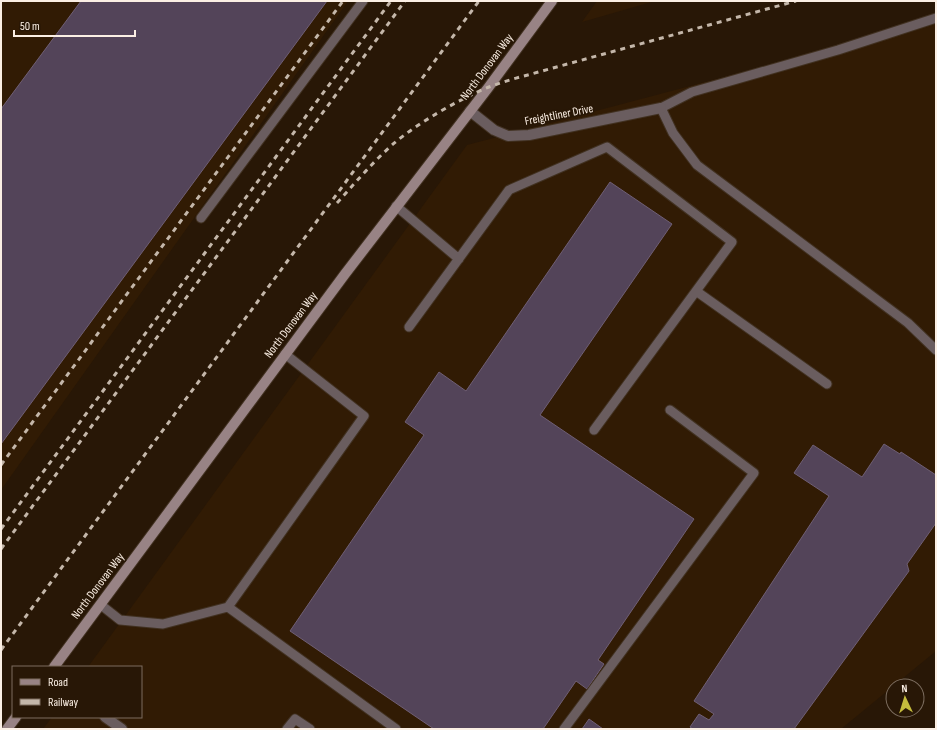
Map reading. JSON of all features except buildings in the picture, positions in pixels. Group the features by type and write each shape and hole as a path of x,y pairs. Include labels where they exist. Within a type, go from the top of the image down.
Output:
{"street":[{"name":"North Donovan Way","path":"55,666 396,206 470,111 552,1"},
{"name":"Freightliner Drive","path":"470,111 494,130 508,136 529,135 660,108"},
{"path":"7,729 15,718"},
{"path":"106,718 122,729"}],"lane":[{"path":"201,218 363,1"},
{"path":"936,18 838,50 692,92 660,108 673,133 697,166 908,324 936,350"},
{"path":"409,327 509,190 607,147 732,242 594,430"},
{"path":"396,206 459,259"},
{"path":"696,291 827,384"},
{"path":"100,605 120,620 163,624 228,607 364,416 286,354"},
{"path":"564,729 754,473 670,410"},
{"path":"228,607 396,729"},
{"path":"288,729 295,719 310,729"}],"shaded area":[{"path":"1,1 348,1 1,490"},
{"path":"597,1 655,1 582,22"},
{"path":"936,21 936,651 903,678 885,678 885,693 841,729 43,729 51,718 142,718 142,666 89,666 467,145"}],"railway":[{"path":"1,465 343,1"},
{"path":"1,529 391,1"},
{"path":"1,549 405,1"},
{"path":"1,650 479,1"},
{"path":"337,203 364,173 402,137 438,113 477,92 515,78 796,1"}]}
